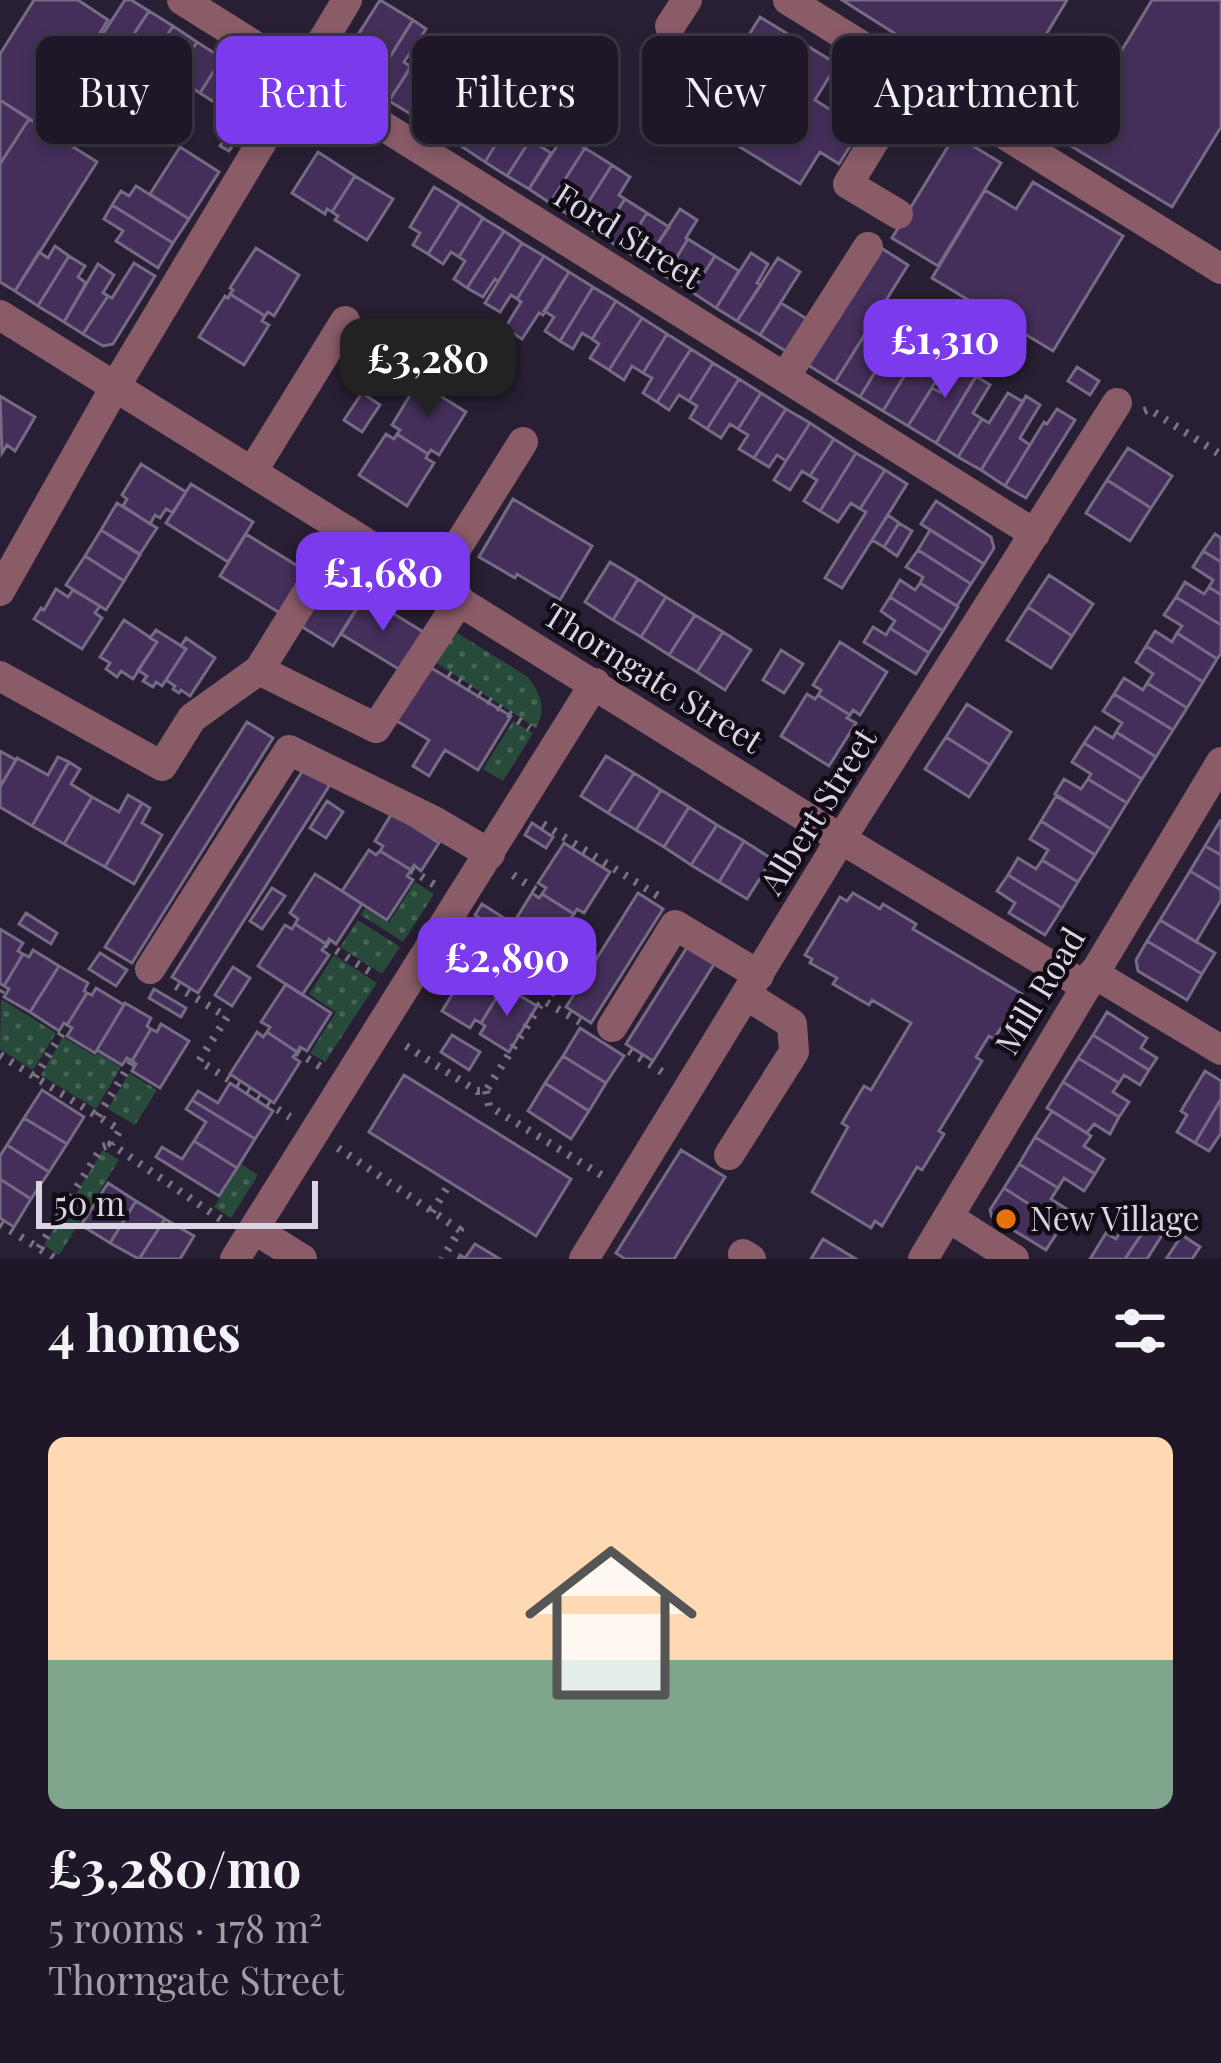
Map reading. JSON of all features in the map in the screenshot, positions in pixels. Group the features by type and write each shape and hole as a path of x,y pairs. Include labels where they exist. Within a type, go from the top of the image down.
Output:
{"street":[{"name":"Ford Street","path":"182,0 241,36"},
{"path":"326,36 347,0"},
{"path":"670,26 687,0"},
{"path":"788,0 846,36"},
{"name":"Ford Street","path":"388,127 1035,534"},
{"path":"0,591 261,144"},
{"path":"872,144 848,184 898,214"},
{"path":"1020,144 1221,269"},
{"path":"785,377 868,247"},
{"name":"Thorngate Street","path":"0,315 841,839 1221,1050"},
{"path":"253,472 346,321"},
{"name":"Albert Street","path":"584,1259 841,839 1118,403"},
{"path":"259,670 376,728 422,658 447,592 524,442"},
{"path":"0,676 162,766 192,718 259,670 346,530"},
{"path":"302,1259 246,1242 595,683"},
{"path":"150,969 289,750 434,820 490,854"},
{"name":"Mill Road","path":"923,1259 1221,762"},
{"path":"609,1035 675,925 752,985 792,1024 794,1052 729,1155"},
{"path":"948,1217 1014,1259"}],"path":[{"path":"1118,403 1133,415 1149,409 1221,455"},
{"path":"422,658 557,744"},
{"path":"518,808 670,904"},
{"path":"453,912 560,981 486,1091 489,1106 626,1190"},
{"path":"326,944 403,992"},
{"path":"500,992 521,956"},
{"path":"150,969 227,1017 199,1060 460,1230 442,1259"},
{"path":"546,1002 609,1035 689,1088"},
{"path":"34,1077 67,1025"},
{"path":"380,1028 477,1091 486,1091"},
{"path":"0,1070 4,1058 120,1130 111,1144 102,1147 39,1248"},
{"path":"98,1116 132,1061"},
{"path":"111,1144 246,1242"},
{"path":"432,1212 451,1183"},
{"path":"0,1224 56,1259"}],"green space":[{"path":"454,631 528,677 541,701 536,728 435,662"},
{"path":"513,721 533,733 503,781 483,769"},
{"path":"415,882 434,894 403,942 361,915 365,908 389,923"},
{"path":"358,920 400,947 382,974 340,947"},
{"path":"334,955 377,983 325,1062 310,1053 336,1012 309,994"},
{"path":"1,999 56,1033 33,1070 0,1049"},
{"path":"63,1037 121,1067 96,1109 41,1075"},
{"path":"129,1073 157,1090 135,1125 108,1109"},
{"path":"103,1150 119,1160 59,1255 44,1245"},
{"path":"241,1164 258,1175 231,1218 214,1207"}],"building":[{"path":"34,0 78,0 108,20 98,36 36,36 36,123 0,100 0,54"},
{"path":"125,0 149,11 133,36 102,36"},
{"path":"380,0 413,20 388,60 388,36 357,36"},
{"path":"842,0 1067,0 1045,36 899,36"},
{"path":"1152,0 1221,0 1221,127 1172,207 1068,144 1120,144 1120,53"},
{"path":"149,11 173,26 167,36 133,36"},
{"path":"760,17 791,36 748,36"},
{"path":"413,20 426,29 421,36 412,36 412,50 404,62 411,67 389,101 388,60"},
{"path":"173,26 188,36 167,36"},
{"path":"197,42 216,54 216,68 200,93 192,88 192,50"},
{"path":"808,46 832,61 832,72 815,100 832,111 832,144 851,144 839,164 820,152 800,184 735,144 808,144"},
{"path":"412,65 412,115 389,101"},
{"path":"216,68 216,103 200,93"},
{"path":"0,100 29,119 0,164"},
{"path":"29,119 36,123 36,144 69,144 97,162 15,291 0,282 0,164"},
{"path":"458,144 496,144 485,162"},
{"path":"496,144 527,144 507,176 485,162"},
{"path":"527,144 551,153 529,189 507,176"},
{"path":"558,144 585,148 550,203 529,189"},
{"path":"949,144 970,144 1001,163 938,266 892,238"},
{"path":"180,147 219,172 189,219 150,194"},
{"path":"585,148 612,165 577,220 550,203"},
{"path":"318,152 355,176 332,212 327,209 325,214 292,193"},
{"path":"612,165 630,177 619,195 625,199 601,236 577,220"},
{"path":"355,176 393,199 367,240 335,220 338,216 332,212"},
{"path":"1033,182 1123,236 1053,351 932,278 985,190 1016,209"},
{"path":"136,186 189,219 173,243 112,205 121,191 129,196"},
{"path":"434,187 460,203 428,254 413,245 420,233 410,227"},
{"path":"625,199 647,213 624,250 601,236"},
{"path":"460,203 483,218 459,257 451,252 443,264 428,254"},
{"path":"112,205 173,243 158,268 116,241 123,231 104,219"},
{"path":"680,209 697,220 665,276 645,263"},
{"path":"647,213 669,227 645,263 624,250"},
{"path":"483,218 504,231 467,288 454,279 465,261 459,257"},
{"path":"504,231 522,243 483,297 467,288"},
{"path":"688,239 715,256 692,292 665,276"},
{"path":"522,243 544,256 517,299 511,295 500,312 485,303"},
{"path":"55,246 69,256 38,306 15,291 39,252 48,258"},
{"path":"878,246 908,265 835,382 760,335 781,303 825,330"},
{"path":"256,248 299,275 274,316 268,312 265,316 230,294"},
{"path":"751,253 768,264 757,283 761,285 737,321 716,308"},
{"path":"69,256 85,266 78,277 86,283 64,322 38,306"},
{"path":"544,256 569,272 522,339 505,328"},
{"path":"715,256 739,271 716,308 692,292"},
{"path":"778,258 800,272 760,335 737,321"},
{"path":"134,263 155,276 113,344 103,346 83,334"},
{"path":"98,264 114,275 103,293 108,296 83,334 64,322"},
{"path":"569,272 593,287 560,341 545,331 554,317 544,311"},
{"path":"593,287 616,301 592,339 582,333 573,349 560,341"},
{"path":"230,294 265,316 262,321 269,325 244,365 199,337"},
{"path":"616,301 642,318 609,370 590,358 599,344 592,339"},
{"path":"881,309 895,318 873,353 883,359 860,397 835,382"},
{"path":"642,318 667,334 643,373 632,366 624,380 609,370"},
{"path":"667,334 691,349 657,402 643,393 652,378 643,373"},
{"path":"907,335 923,345 883,411 860,397 883,359 889,363"},
{"path":"923,345 939,354 929,372 938,378 908,426 883,411"},
{"path":"691,349 713,363 689,401 679,395 669,410 657,402"},
{"path":"966,354 983,365 936,443 908,426 932,388 940,392"},
{"path":"713,363 739,379 707,429 690,418 697,406 689,401"},
{"path":"1077,367 1099,381 1090,395 1068,381"},
{"path":"976,376 990,385 973,413 982,419 958,457 936,443"},
{"path":"739,379 761,393 738,429 730,424 721,438 707,429"},
{"path":"418,382 466,412 439,455 431,450 428,454 397,434 400,430 392,425"},
{"path":"362,393 380,405 362,432 344,420"},
{"path":"761,393 786,409 754,458 739,449 748,435 738,429"},
{"path":"1008,393 1023,402 981,470 958,457 982,419 989,423"},
{"path":"0,396 35,417 15,451 7,445 2,453"},
{"path":"1026,396 1040,405 1020,438 1030,445 1005,486 981,470"},
{"path":"786,409 810,423 786,461 777,455 769,467 754,458"},
{"path":"1057,409 1075,420 1026,498 1005,486"},
{"path":"810,423 834,439 810,476 802,471 790,490 774,480"},
{"path":"386,434 394,439 397,434 434,463 407,506 359,475"},
{"path":"834,439 856,453 820,511 804,501 817,480 810,476"},
{"path":"1128,448 1172,476 1151,508 1107,480"},
{"path":"856,453 885,470 860,509 851,503 838,522 820,511"},
{"path":"141,464 186,492 173,513 166,509 150,524 123,506 127,499 122,495"},
{"path":"885,470 907,484 842,588 825,578 866,512 860,509"},
{"path":"1107,480 1151,508 1130,541 1086,513"},
{"path":"191,484 253,522 228,562 166,523"},
{"path":"513,499 592,546 560,600 479,557"},
{"path":"936,501 991,537 994,548 984,564 921,524"},
{"path":"117,503 157,528 140,554 101,530"},
{"path":"888,515 899,523 884,547 872,540"},
{"path":"899,523 912,531 897,556 884,547"},
{"path":"101,530 140,555 124,581 85,556"},
{"path":"930,530 984,564 971,584 918,550"},
{"path":"246,534 359,604 333,646 220,576"},
{"path":"1215,534 1221,538 1221,562 1203,551"},
{"path":"918,550 971,584 957,606 920,583 923,577 906,567"},
{"path":"1203,551 1221,562 1221,595 1209,587 1213,580 1193,567"},
{"path":"85,556 124,581 106,610 66,585"},
{"path":"610,562 638,579 613,620 585,602"},
{"path":"1049,575 1093,604 1072,636 1028,607"},
{"path":"638,579 666,597 641,637 613,620"},
{"path":"900,580 915,590 920,583 958,607 943,631 890,597"},
{"path":"1185,582 1204,594 1209,587 1221,595 1221,625 1176,597"},
{"path":"56,589 68,597 73,590 100,606 95,613 102,618 82,649 34,619"},
{"path":"365,596 425,633 402,671 341,634"},
{"path":"666,597 695,615 669,655 641,637"},
{"path":"890,597 943,631 929,653 890,628 895,621 881,611"},
{"path":"1176,597 1221,625 1217,659 1177,633 1182,626 1164,615"},
{"path":"1028,607 1072,636 1051,668 1007,640"},
{"path":"695,615 723,632 697,672 669,655"},
{"path":"124,620 157,642 133,679 121,671 117,677 106,669 110,663 100,657"},
{"path":"873,627 886,635 890,628 929,653 916,674 864,642"},
{"path":"156,630 186,649 162,686 156,682 153,687 138,670 157,642 150,638"},
{"path":"1155,631 1172,642 1177,633 1217,659 1203,682 1146,646"},
{"path":"723,632 751,650 725,690 697,672"},
{"path":"186,638 215,658 190,696 173,689 166,680 186,649 181,646"},
{"path":"840,642 887,672 860,715 853,710 850,715 818,695 821,690 813,685"},
{"path":"1146,646 1203,682 1187,708 1147,683 1153,674 1136,662"},
{"path":"781,650 803,664 784,693 763,680"},
{"path":"428,666 511,716 478,770 445,750 429,776 413,766 429,740 395,720"},
{"path":"1124,678 1143,690 1147,683 1187,708 1173,730 1114,694"},
{"path":"807,694 815,699 818,695 856,723 829,766 781,736"},
{"path":"1114,694 1173,730 1156,757 1116,732 1122,723 1103,711"},
{"path":"967,704 1011,732 990,765 946,737"},
{"path":"247,722 273,738 132,963 105,947"},
{"path":"1095,727 1113,738 1116,732 1156,757 1142,779 1084,743"},
{"path":"946,737 990,765 969,797 925,769"},
{"path":"1084,743 1142,779 1127,803 1088,779 1091,774 1072,762"},
{"path":"0,751 16,760 0,787"},
{"path":"606,756 634,773 608,813 581,796"},
{"path":"58,757 69,762 32,826 0,807 0,787 17,758 48,775"},
{"path":"69,762 80,769 71,784 92,797 64,844 32,826"},
{"path":"305,767 331,783 198,993 172,977"},
{"path":"634,773 661,790 636,830 608,813"},
{"path":"1064,779 1081,789 1088,779 1127,803 1111,829 1055,794"},
{"path":"661,790 689,807 664,847 636,830"},
{"path":"128,795 142,803 105,867 64,844 92,797 119,812"},
{"path":"1056,796 1111,829 1095,855 1041,821"},
{"path":"327,801 343,812 326,838 310,828"},
{"path":"142,803 150,808 142,823 162,835 134,884 105,867"},
{"path":"689,807 717,825 691,865 664,847"},
{"path":"392,813 439,843 421,871 380,851 383,846 375,841"},
{"path":"1041,821 1095,855 1078,882 1042,860 1048,850 1030,839"},
{"path":"1221,822 1221,855 1205,846"},
{"path":"532,823 553,837 546,848 525,835"},
{"path":"717,825 744,841 719,882 691,865"},
{"path":"744,841 772,859 747,899 719,882"},
{"path":"564,843 610,872 584,913 577,909 574,914 542,894 546,888 538,883"},
{"path":"1205,846 1221,855 1221,890 1190,871"},
{"path":"369,850 376,855 380,851 411,870 407,876 413,880 387,920 342,891"},
{"path":"1018,858 1036,869 1042,860 1078,882 1062,908 1008,875"},
{"path":"1190,871 1221,890 1221,900 1196,942 1160,920"},
{"path":"315,874 362,904 336,944 329,939 326,944 295,924 298,919 290,913"},
{"path":"1008,875 1062,908 1045,935 1009,913 1015,903 997,891"},
{"path":"272,888 285,896 262,929 250,921"},
{"path":"532,893 574,914 571,918 578,923 552,964 506,935"},
{"path":"638,893 663,909 591,1023 566,1007"},
{"path":"853,893 880,909 883,904 916,924 913,929 1022,994 994,1039 989,1036 976,1057 982,1061 939,1131 944,1134 922,1170 917,1167 882,1226 875,1221 871,1228 812,1192 848,1127 842,1123 864,1086 871,1090 911,1023 833,984 837,978 805,955 840,897 847,901"},
{"path":"482,904 504,918 497,929 475,915"},
{"path":"26,913 57,933 51,944 19,924"},
{"path":"1160,920 1215,953 1202,974 1147,941"},
{"path":"295,924 326,944 322,950 329,955 302,995 258,966 285,925 292,929"},
{"path":"0,929 23,943 18,951 23,954 4,986 0,983"},
{"path":"691,941 718,958 653,1061 626,1044"},
{"path":"1147,941 1202,974 1187,1000 1138,971 1136,960"},
{"path":"33,950 59,966 30,1012 4,997 9,989 4,986 23,954 29,957"},
{"path":"100,953 127,970 116,986 89,969"},
{"path":"471,964 499,982 495,989 500,992 481,1023 475,1020 470,1028 442,1011"},
{"path":"59,966 88,983 87,993 59,1031 30,1012"},
{"path":"233,967 250,978 232,1006 215,995"},
{"path":"286,984 331,1013 307,1051 300,1047 297,1052 267,1032 270,1027 261,1022"},
{"path":"96,988 124,1005 95,1053 67,1036 72,1028 67,1025 87,993 92,995"},
{"path":"154,989 186,1008 181,1017 149,998"},
{"path":"509,989 537,1006 509,1052 480,1034 485,1026 481,1023 500,992 505,995"},
{"path":"125,1003 151,1018 147,1026 151,1029 132,1061 127,1058 122,1065 97,1050"},
{"path":"1107,1012 1147,1038 1141,1048 1157,1058 1149,1070 1093,1035"},
{"path":"161,1024 189,1041 160,1088 132,1071 136,1064 132,1061 151,1029 157,1032"},
{"path":"580,1028 624,1056 606,1083 563,1056"},
{"path":"257,1032 263,1037 267,1032 297,1052 293,1057 300,1062 274,1103 230,1074"},
{"path":"452,1035 480,1052 469,1070 441,1052"},
{"path":"1093,1035 1149,1070 1140,1085 1124,1075 1119,1083 1078,1058"},
{"path":"563,1056 606,1083 589,1111 545,1083"},
{"path":"1078,1058 1119,1083 1113,1092 1129,1102 1119,1117 1063,1082"},
{"path":"1205,1071 1221,1081 1221,1099 1195,1143 1177,1132 1187,1115 1181,1111"},
{"path":"404,1075 571,1179 536,1236 369,1132"},
{"path":"1063,1082 1119,1117 1110,1134 1094,1124 1087,1133 1047,1108"},
{"path":"230,1083 273,1111 255,1139 192,1100 198,1091 218,1103"},
{"path":"545,1083 589,1111 571,1139 528,1111"},
{"path":"42,1090 84,1117 67,1144 24,1118"},
{"path":"1221,1099 1221,1133 1209,1151 1195,1143"},
{"path":"192,1100 255,1139 237,1168 194,1141 206,1122 186,1109"},
{"path":"1052,1111 1091,1136 1084,1146 1104,1159 1095,1174 1035,1137"},
{"path":"24,1118 67,1144 49,1172 7,1145"},
{"path":"1035,1137 1095,1174 1084,1191 1064,1178 1058,1188 1019,1164"},
{"path":"194,1141 237,1168 219,1196 156,1157 162,1147 182,1159"},
{"path":"7,1145 49,1172 31,1199 0,1179 0,1156"},
{"path":"681,1150 725,1177 674,1259 625,1259 616,1253"},
{"path":"1019,1164 1058,1188 1051,1199 1071,1212 1062,1225 1004,1188"},
{"path":"0,1179 31,1199 14,1227 0,1218"},
{"path":"108,1183 136,1201 110,1243 81,1225"},
{"path":"1004,1188 1062,1225 1046,1250 992,1217 990,1210"},
{"path":"136,1201 165,1219 139,1259 110,1243"},
{"path":"1132,1212 1149,1223 1125,1259 1090,1259 1106,1233 1116,1239"},
{"path":"165,1219 194,1236 180,1259 139,1259"},
{"path":"1149,1223 1164,1232 1147,1259 1125,1259"},
{"path":"1182,1235 1200,1247 1192,1259 1166,1259"},
{"path":"823,1239 856,1259 811,1259"},
{"path":"475,1244 500,1259 458,1259 460,1255 465,1258"}],"place":[{"name":"New Village","path":"1006,1219"}]}
